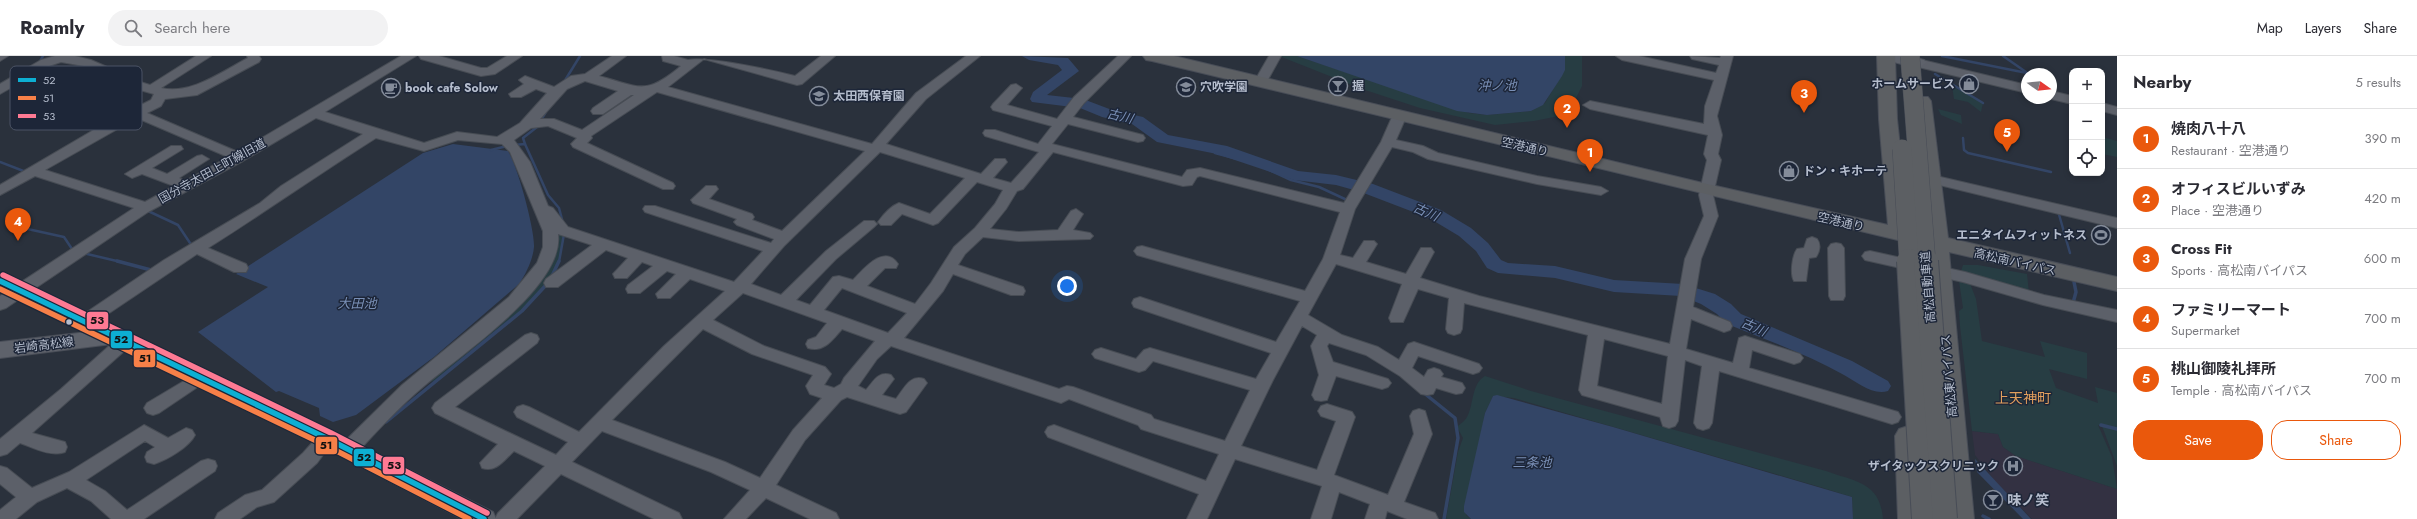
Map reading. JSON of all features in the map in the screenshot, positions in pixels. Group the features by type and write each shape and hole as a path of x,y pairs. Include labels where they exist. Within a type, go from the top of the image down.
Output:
{"highway":[{"name":"空港通り","path":"1152,56 1262,79 1708,186 1867,219 1899,230"},
{"name":"空港通り","path":"1181,56 1399,117 1899,230"},
{"path":"1886,56 1895,71 1899,151"},
{"path":"1886,56 1888,119 1902,263 1911,519"},
{"name":"高松自動車道","path":"1896,56 1924,519"},
{"path":"1915,58 1912,75 1919,156"},
{"path":"1915,58 1932,179 1937,244"},
{"name":"高松自動車道","path":"1915,58 1945,519"},
{"path":"1867,219 1881,216 1896,204"},
{"name":"高松南バイパス","path":"1899,230 1937,244 1947,252 2040,267 2117,284"},
{"name":"高松南バイパス","path":"1937,244 1972,241 2117,272"},
{"name":"高松東バイパス","path":"1937,244 1961,519"},
{"path":"1911,342 1921,519"},
{"path":"1936,349 1948,519"}],"main road":[{"path":"1886,56 1915,58"},
{"path":"9,286 326,439 484,519"},
{"name":"岩崎高松線","path":"0,350 118,339"}],"street":[{"path":"142,112 156,104 156,85 205,56"},
{"path":"142,87 157,92 192,92 255,59 253,56"},
{"path":"388,56 406,58"},
{"path":"425,56 481,72 490,71 516,56"},
{"path":"602,56 618,58"},
{"path":"668,56 667,58 690,65"},
{"path":"535,123 549,122 583,134 614,116 701,56"},
{"path":"706,56 797,81 829,56"},
{"path":"505,519 700,321 739,288 779,243 876,148 921,96 974,56"},
{"path":"1047,149 1044,144 1077,102 1126,56"},
{"path":"1262,79 1275,56"},
{"path":"1622,56 1721,78"},
{"path":"1597,331 1588,390 1669,417 1677,352 1693,259 1711,216 1708,186 1714,160 1712,154 1715,135 1712,130 1711,112 1726,60 1696,56"},
{"path":"40,66 66,57 94,66"},
{"name":"国分寺太田上町線旧道","path":"0,304 9,286 143,208 238,158 406,58"},
{"path":"589,77 618,58"},
{"path":"1915,58 2021,87"},
{"path":"510,143 535,123 556,92 575,79 589,77 630,89 652,90 755,114 1011,188 1018,186 1046,153 1047,149"},
{"path":"516,94 530,82 556,92"},
{"path":"0,90 10,84"},
{"path":"1016,88 998,107 1024,111 1138,138"},
{"path":"598,111 630,89"},
{"path":"2057,96 2069,99"},
{"path":"1590,104 1712,130"},
{"path":"2105,108 2117,111"},
{"path":"315,113 374,134 424,147 457,136 510,143 518,151 536,198 543,208 551,232 551,248 545,266 532,285 402,396 348,450"},
{"path":"142,115 231,152 238,158"},
{"path":"1200,518 1211,491 1261,387 1299,317 1307,297 1331,257 1345,208 1361,186 1388,142 1399,117"},
{"path":"0,190 104,130"},
{"path":"84,322 196,248 265,206 286,189 374,134"},
{"path":"583,134 585,138 578,144 668,186"},
{"path":"990,134 1047,149 1054,148 1183,182 1187,182 1192,173 1200,172 1345,208"},
{"path":"1388,142 1418,149 1433,156 1537,180 1600,191"},
{"path":"176,149 136,172 168,179 186,186"},
{"path":"168,179 202,160"},
{"path":"886,222 899,208 933,220 979,178 1000,162"},
{"path":"31,172 143,208"},
{"path":"1932,179 2117,224"},
{"path":"734,519 763,489 799,435 842,391 887,339 896,336 918,311 937,287 959,251 980,232 1001,206 1011,188"},
{"path":"711,189 698,200 747,217 742,222 779,243"},
{"path":"543,208 550,211 564,230 603,245 640,255 687,272 785,301 887,339 1063,394 1231,452 1246,454 1328,481 1428,519"},
{"path":"650,209 779,243"},
{"path":"1064,234 1076,214"},
{"path":"785,301 831,255 869,224"},
{"path":"980,232 993,235 1027,238 1064,234 1085,236"},
{"path":"1800,277 1802,253 1811,253 1812,242"},
{"path":"1357,265 1369,244"},
{"path":"1870,256 1902,263 1937,244 2043,300 2117,316"},
{"path":"552,283 603,245"},
{"path":"196,248 240,268"},
{"path":"1836,248 1837,296"},
{"path":"1142,250 1307,297"},
{"path":"1397,318 1411,287 1410,282 1426,252"},
{"path":"621,274 640,255"},
{"path":"1331,257 1457,296 1677,352 1892,417"},
{"path":"856,287 882,261 890,264"},
{"path":"634,289 665,264"},
{"path":"948,268 1017,291"},
{"path":"664,294 687,272"},
{"path":"814,312 840,281 918,311"},
{"path":"1454,329 1457,296"},
{"path":"1686,297 1724,326"},
{"path":"1140,303 1281,350"},
{"path":"1299,317 1326,335 1372,351 1402,370 1427,390 1433,377 1456,388"},
{"path":"700,321 758,350 819,371 822,374 815,386 816,389 853,392 900,407 918,383"},
{"path":"814,344 822,341 838,322"},
{"path":"1321,519 1328,481 1346,417 1324,403 1328,375 1327,367 1319,346 1326,335"},
{"path":"0,449 20,435 118,339"},
{"path":"531,339 441,408 672,519"},
{"path":"1740,372 1745,342 1794,358"},
{"path":"1402,370 1414,348 1474,368"},
{"path":"1101,354 1139,366 1150,354 1261,387"},
{"path":"1703,423 1711,363"},
{"path":"1327,367 1372,385"},
{"path":"153,408 199,378"},
{"path":"869,398 885,379"},
{"path":"523,412 582,441"},
{"path":"1375,519 1387,503 1423,434 1419,416"},
{"path":"600,423 718,467 829,519"},
{"path":"2,519 30,496 61,481 71,480 112,455 144,432 161,452 186,435"},
{"path":"1054,432 1211,491"},
{"path":"20,435 44,445 58,447"},
{"path":"225,519 252,500 267,497 277,489 326,439"},
{"path":"489,463 512,442"},
{"path":"129,519 208,466"},
{"path":"0,473 30,496"},
{"path":"71,480 85,491 98,496 124,519"}],"shaded area":[{"name":"ザイタックスクリニック","path":"1972,431 1998,434 2003,447 2016,456 2117,489 2117,519 2032,519 1995,481 1975,455"}],"green space":[{"path":"1279,56 1297,56 1469,113 1487,115 1531,111 1545,103 1565,69 1565,56 1582,56 1582,86 1571,108 1559,116 1534,121 1495,125 1420,108 1365,90"},
{"path":"1952,86 1983,103 1981,112 1968,102 1954,99"},
{"path":"1938,109 1961,115 1962,124 1941,115"},
{"path":"2105,138 2117,141 2117,157 2105,155"},
{"path":"555,231 563,232 562,247 558,262 537,295 522,311 436,381 429,382 403,398 521,299"},
{"path":"1963,265 1978,265 2027,274 2029,293 1963,272 1961,271"},
{"path":"1959,281 1969,281 1976,299 1982,341 2045,357 2040,341 2087,353 2087,379 2049,369 2056,388 2098,403 2095,387 2117,393 2117,429 2098,425 2112,457 2117,489 2016,456 2003,447 1998,434 1972,431 1960,326 1959,311 1963,308"},
{"path":"1485,376 1531,391 1826,471 1856,481 1872,490 1877,497 1881,507 1883,519 1853,519 1852,497 1514,398 1493,396 1485,413 1466,515 1471,519 1446,519 1458,452 1463,438 1457,427 1467,417 1477,384"},
{"path":"2102,426 2117,430 2117,466"}],"water":[{"name":"沖ノ池","path":"1297,56 1565,56 1565,70 1543,105 1531,111 1487,115 1457,111"},
{"name":"大田池","path":"453,144 508,151 516,169 532,227 534,247 531,261 519,284 434,357 356,415 333,422 320,416 319,408 279,391 276,392 198,332 268,287 236,274 423,153"},
{"name":"三条池","path":"1497,395 1613,427 1852,497 1853,519 1471,519 1464,512 1464,506 1485,413 1493,396"},
{"path":"1975,459 2031,519 2023,519 1977,472"}],"waterway":[{"path":"39,63 43,56"},
{"path":"564,82 580,56"},
{"name":"古川","path":"1029,56 1063,61 1071,71 1061,76 1038,95 1038,99 1083,104 1108,114 1137,120 1163,139 1221,150 1294,175 1309,178 1336,180 1367,188 1435,214 1465,232 1482,247 1494,264 1505,269 1555,272 1614,286 1683,290 1708,299 1724,309 1734,319 1845,366 1881,386"},
{"path":"1942,56 2021,72"},
{"path":"2003,56 2021,69"},
{"path":"1935,74 1983,103"},
{"path":"525,144 523,138 537,127 547,110"},
{"path":"1963,138 1964,150 1968,153 2051,172"},
{"path":"514,145 525,144"},
{"path":"525,144 548,195 559,208 563,223"},
{"path":"491,150 507,146"},
{"path":"1211,148 1215,153 1256,164 1291,180 1319,187 1347,200"},
{"path":"0,162 26,172"},
{"path":"146,210 178,225 192,246"},
{"path":"2058,211 2070,253"},
{"path":"14,226 64,237 72,249"},
{"path":"559,262 564,234"},
{"path":"83,253 119,262"},
{"path":"552,276 559,261"},
{"path":"119,262 151,270"},
{"path":"2073,303 2076,292 2074,282"},
{"path":"386,422 522,311 547,284"},
{"path":"1424,393 1455,418 1458,438 1444,519"},
{"path":"2101,425 2117,429"},
{"path":"1983,516 1989,519"}],"transit line":[{"name":"53","path":"3,275 331,433 487,513"},
{"name":"52","path":"0,281 328,439 484,519"},
{"name":"51","path":"0,289 325,445 469,519"}],"place":[{"name":"ホームサービス","path":"1969,84"},
{"name":"握","path":"1338,86"},
{"name":"穴吹学園","path":"1186,87"},
{"name":"book cafe Solow","path":"391,88"},
{"name":"太田西保育園","path":"819,96"},
{"name":"Cross Fit","path":"1804,113"},
{"name":"オフィスビルいずみ","path":"1567,128"},
{"name":"桃山御陵礼拝所","path":"2007,152"},
{"name":"ドン・キホーテ","path":"1789,171"},
{"name":"焼肉八十八","path":"1590,172"},
{"name":"エニタイムフィットネス","path":"2101,235"},
{"name":"ファミリーマート","path":"18,241"},
{"name":"ザイタックスクリニック","path":"2013,466"},
{"name":"味ノ笑","path":"1993,500"}],"district":[{"name":"上天神町","path":"2023,398"}]}
